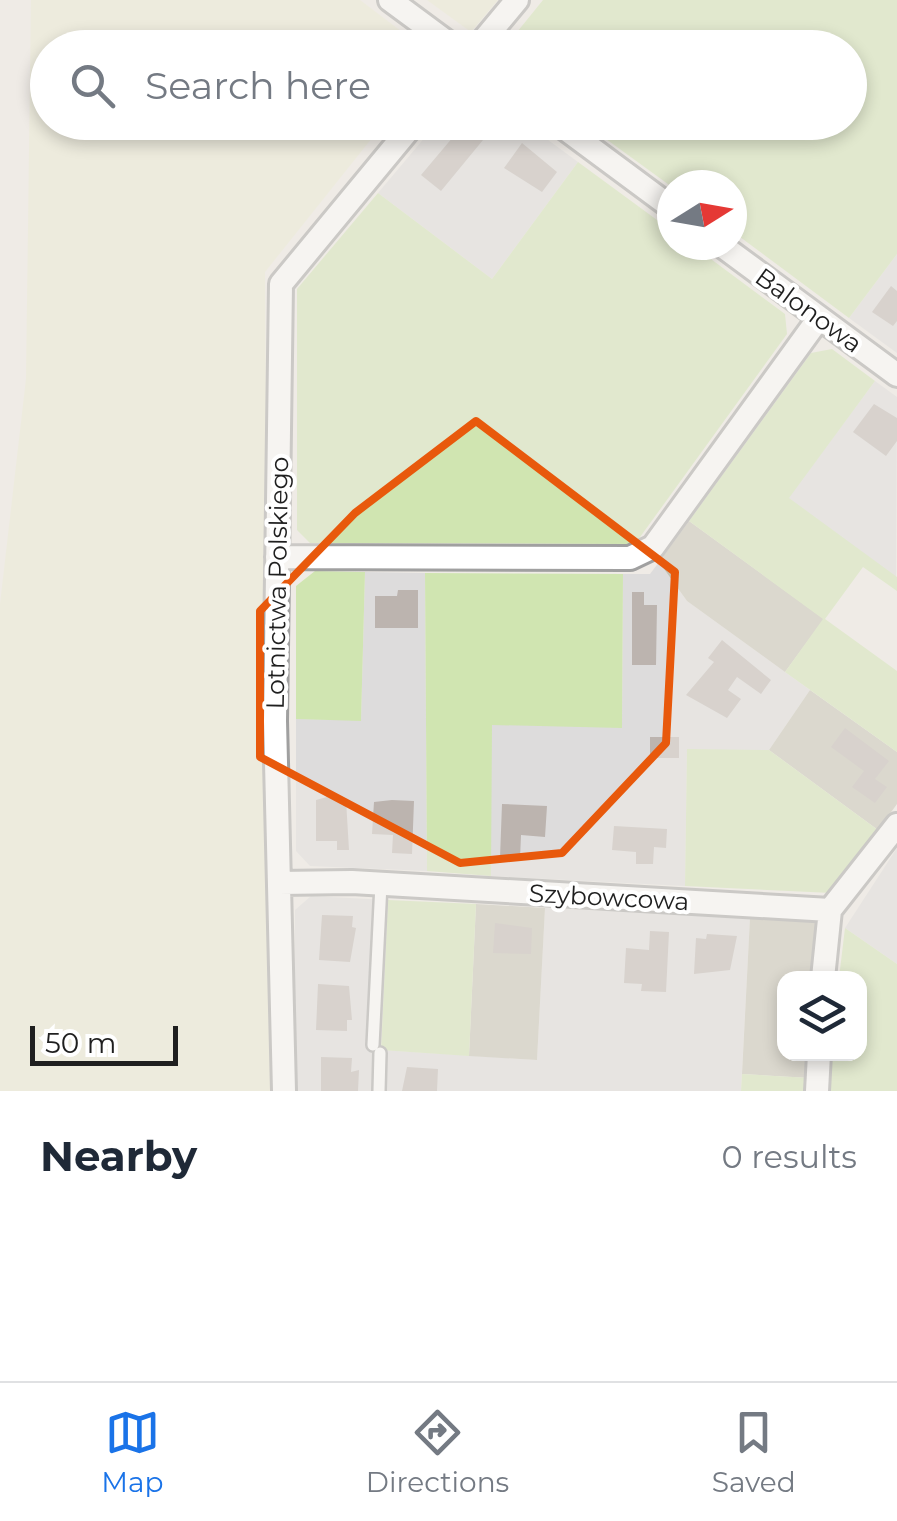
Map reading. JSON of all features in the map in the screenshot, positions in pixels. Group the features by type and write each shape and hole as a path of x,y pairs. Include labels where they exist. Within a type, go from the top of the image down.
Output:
{"street":[{"path":"390,0 431,30"},
{"path":"492,30 517,0"},
{"name":"Lotnictwa Polskiego","path":"284,1091 279,883 281,284 400,140"},
{"path":"580,140 657,197"},
{"name":"Balonowa","path":"741,260 897,375"},
{"path":"278,557 630,558 654,548 819,318"},
{"path":"825,971 830,910 897,824"},
{"name":"Szybowcowa","path":"279,883 381,884 830,910"},
{"path":"817,1091 819,1061"}],"lane":[{"path":"379,1091 381,884"}],"highlighted area":[{"path":"476,421 675,572 666,743 562,853 460,863 260,757 260,611 355,513"}],"shaded area":[{"path":"423,140 548,140 578,162 492,279 378,193"},
{"path":"897,254 897,353 849,318"},
{"path":"875,381 897,397 896,579 788,498"},
{"path":"689,521 824,619 785,672 687,601 659,562"},
{"path":"659,562 687,601 810,690 769,750 687,750 685,886 491,876 491,724 622,727 623,574 650,574"},
{"path":"365,572 425,573 427,871 310,866 296,851 296,719 361,720"},
{"path":"810,690 897,752 897,804 878,830 769,750"},
{"path":"897,848 897,964 845,928"},
{"path":"311,896 388,900 381,1050 537,1060 545,908 750,918 741,1091 294,1091 295,910"},
{"path":"476,904 545,908 537,1060 469,1056"},
{"path":"750,918 817,922 814,971 777,971 777,1061 811,1061 810,1078 742,1074"}],"green space":[{"path":"31,0 360,0 400,30 31,30"},
{"path":"427,0 498,0 473,30"},
{"path":"543,0 897,0 897,254 849,318 747,242 747,170 657,170 657,176 607,140 867,140 867,30 519,30"},
{"path":"30,76 30,140 370,140 265,272 271,1091 0,1091 0,604 26,379"},
{"path":"578,162 657,220 657,260 712,260 785,314 787,334 635,544 310,543 297,530 297,289 378,193 492,279"},
{"path":"832,349 875,381 789,498 897,577 897,591 863,567 825,619 897,671 897,752 785,672 823,619 689,521 811,353"},
{"path":"315,571 365,572 361,721 296,719 296,586"},
{"path":"425,573 623,574 622,728 492,725 491,876 427,871"},
{"path":"687,749 769,750 878,830 832,893 685,886"},
{"path":"388,900 476,904 469,1056 381,1050"},
{"path":"845,928 897,964 897,1091 826,1091 829,1061 867,1061 867,971 840,971"},
{"path":"742,1074 810,1078 809,1091 741,1091"}],"building":[{"path":"451,140 483,140 441,191 421,175"},
{"path":"522,143 557,172 542,192 504,168"},
{"path":"891,286 897,291 897,321 893,326 872,312"},
{"path":"874,404 897,418 897,441 886,456 853,432"},
{"path":"398,590 418,590 418,628 375,628 375,596 397,596"},
{"path":"632,592 644,592 644,605 657,605 656,665 632,665"},
{"path":"722,640 771,680 761,694 737,677 728,690 741,699 727,718 686,695 714,662 708,658"},
{"path":"845,728 889,761 875,779 887,787 875,803 852,787 864,771 831,747"},
{"path":"650,737 679,737 679,758 650,758"},
{"path":"316,800 346,800 349,850 337,850 337,841 316,841"},
{"path":"414,801 412,854 392,853 393,835 372,834 374,802"},
{"path":"502,804 547,806 545,837 521,835 520,859 500,858"},
{"path":"614,826 667,829 666,848 654,847 653,864 636,864 636,852 612,850"},
{"path":"322,915 353,916 352,927 356,928 350,962 319,960"},
{"path":"495,923 532,928 531,954 493,953"},
{"path":"650,931 669,932 666,992 641,991 642,984 624,983 626,948 649,950"},
{"path":"707,934 737,936 730,970 694,974 696,938 706,939"},
{"path":"318,984 349,986 352,1020 347,1020 347,1031 316,1030"},
{"path":"321,1057 352,1058 351,1072 359,1070 358,1091 321,1091"},
{"path":"407,1067 438,1069 437,1091 402,1091"}]}
